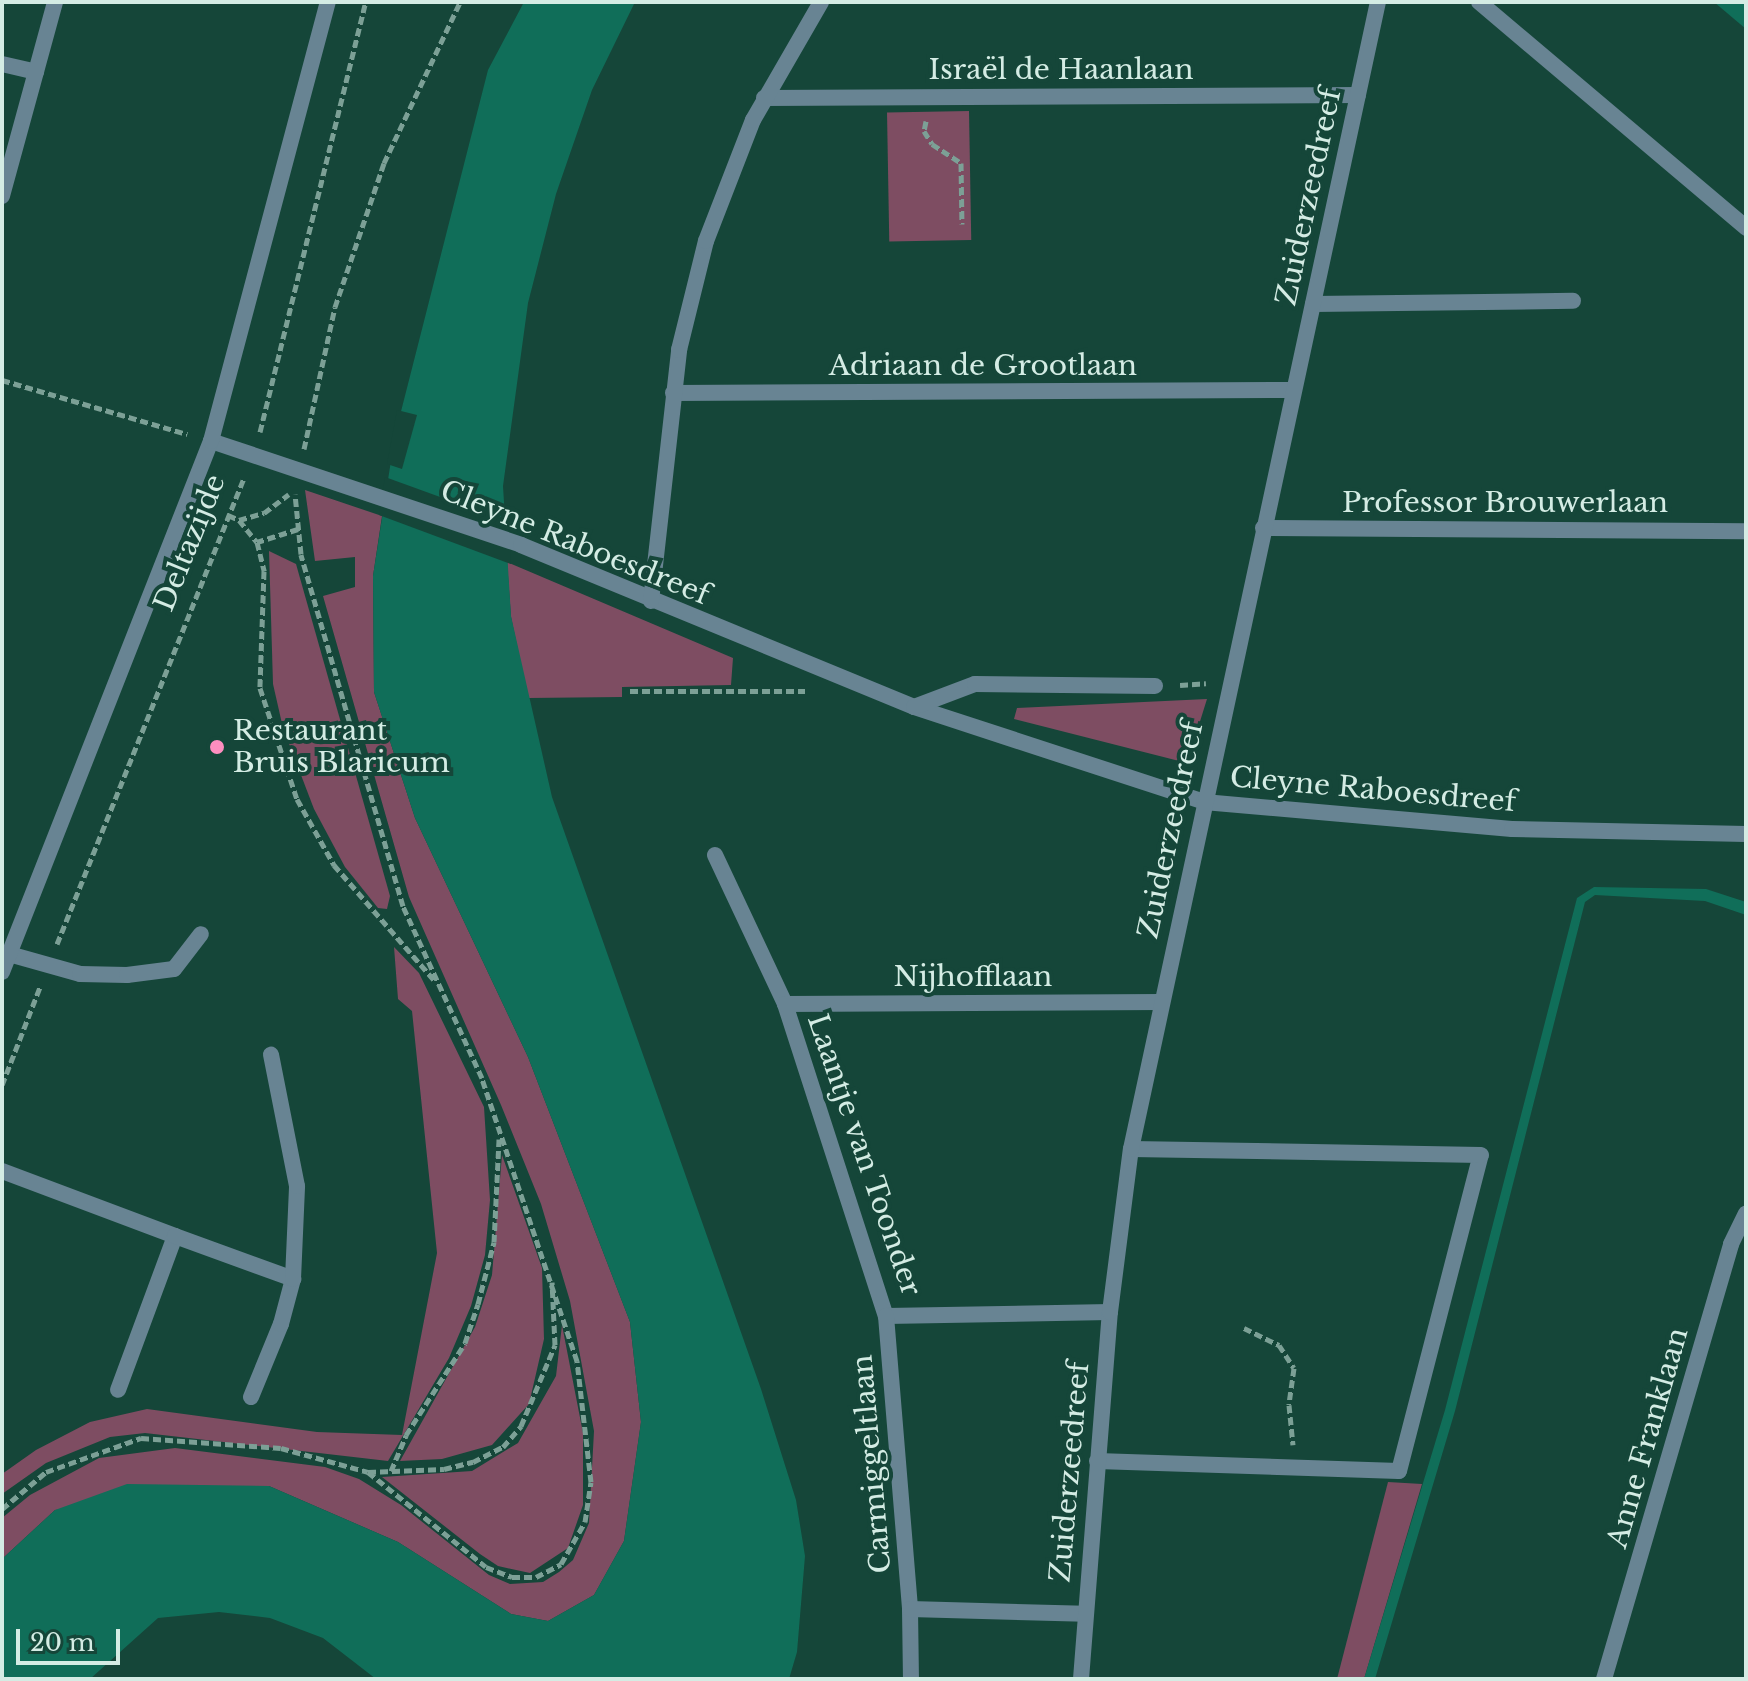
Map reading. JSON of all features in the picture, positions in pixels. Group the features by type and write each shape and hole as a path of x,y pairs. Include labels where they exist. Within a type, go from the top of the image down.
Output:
{"street":[{"path":"2,196 5,171 55,2"},
{"name":"Deltazijde","path":"2,972 211,441 328,2"},
{"path":"651,601 673,393 706,241 764,98 821,2"},
{"name":"Zuiderzeedreef","path":"1081,1679 1110,1312 1131,1149 1229,682 1378,2"},
{"path":"1479,2 1746,228"},
{"path":"2,64 36,72"},
{"name":"Israël de Haanlaan","path":"764,98 1358,95"},
{"path":"1313,304 1573,301"},
{"name":"Adriaan de Grootlaan","path":"673,393 1293,390"},
{"name":"Cleyne Raboesdreef","path":"211,441 521,545 914,707 1204,802 1512,829 1746,834"},
{"name":"Professor Brouwerlaan","path":"1263,528 1746,531"},
{"path":"914,707 975,684 1155,686"},
{"name":"Laantje van Toonder","path":"715,855 785,1004 886,1316 1110,1312"},
{"path":"9,954 80,974 174,969 201,934"},
{"name":"Nijhofflaan","path":"785,1004 1162,1002"},
{"path":"251,1397 281,1324 293,1279 297,1186 271,1055"},
{"path":"1097,1461 1399,1471 1481,1155 1131,1149"},
{"path":"2,1171 293,1279"},
{"name":"Anne Franklaan","path":"1604,1679 1731,1244 1746,1213"},
{"path":"118,1390 175,1236"},
{"name":"Carmiggeltlaan","path":"886,1316 910,1609 911,1679"},
{"name":"Carmiggeltlaan","path":"910,1609 1084,1614"}],"path":[{"name":"Deltazijde","path":"2,1085 228,515 256,456 266,391 366,2"},
{"path":"299,471 321,361 349,264 384,163 460,2"},
{"path":"927,96 924,131 932,144 961,163 962,224"},
{"path":"2,380 211,441"},
{"path":"239,520 264,513 295,488 298,529 403,906 482,1078 552,1273 577,1361 591,1482 585,1522 561,1564 536,1577 512,1577 486,1567 368,1472"},
{"path":"228,515 239,520 257,542 264,571 260,688 297,799 334,865 438,985"},
{"path":"257,542 298,529"},
{"path":"630,691 806,691 807,664"},
{"path":"1155,686 1229,682"},
{"path":"391,1471 406,1435 465,1343 478,1304 494,1242 500,1134"},
{"path":"2,1509 46,1472 141,1438 281,1448 368,1472 473,1462 503,1447 521,1426 555,1345 552,1273"},
{"path":"1244,1328 1279,1345 1294,1368 1290,1437 1302,1468"}],"shaded area":[{"path":"524,2 635,2 592,90 556,194 528,303 503,486 511,616 552,797 761,1389 796,1500 805,1556 797,1652 789,1679 376,1679 323,1638 270,1618 219,1612 158,1618 90,1679 2,1679 2,1559 55,1510 127,1484 269,1486 398,1542 511,1614 548,1621 594,1595 624,1541 641,1422 630,1322 528,1057 415,818 374,692 373,576 395,435 488,70"},
{"path":"1714,2 1746,2 1746,29"},
{"path":"969,111 971,240 889,241 887,112"},
{"path":"305,490 382,516 373,576 374,692 415,818 528,1057 630,1322 641,1422 624,1541 594,1595 548,1621 511,1614 398,1542 269,1486 55,1510 2,1559 2,1518 30,1495 99,1458 175,1448 325,1467 359,1479 401,1505 489,1575 510,1584 543,1582 559,1572 573,1560 589,1523 594,1431 570,1301 541,1204 409,897 323,596 355,587 355,557 315,561"},
{"path":"269,551 296,564 390,896 387,909 378,908 345,867 314,809 283,728 273,684"},
{"path":"507,562 733,658 731,685 622,687 622,697 528,698 511,617"},
{"path":"1207,699 1187,763 1014,719 1017,708"},
{"path":"1594,887 1706,889 1746,902 1746,915 1705,901 1595,895 1585,902 1455,1411 1375,1679 1364,1679 1445,1410 1577,898"},
{"path":"394,947 419,973 484,1107 490,1200 485,1255 471,1306 449,1358 388,1461 145,1433 110,1437 46,1463 2,1494 2,1474 36,1450 90,1422 147,1409 317,1432 402,1435 437,1253 412,1011 398,999"},
{"path":"502,1155 542,1268 544,1339 529,1404 492,1445 442,1459 400,1461 475,1327 492,1275"},
{"path":"562,1325 583,1433 583,1505 568,1548 530,1573 498,1566 382,1477 472,1471 518,1443 556,1376"},
{"path":"1388,1482 1422,1484 1364,1679 1337,1679"}],"pier":[{"path":"397,410 417,415 402,469 387,464"},
{"path":"385,477 509,522 511,564 379,515"}],"place":[{"name":"Restaurant Bruis Blaricum","path":"217,747"}]}
